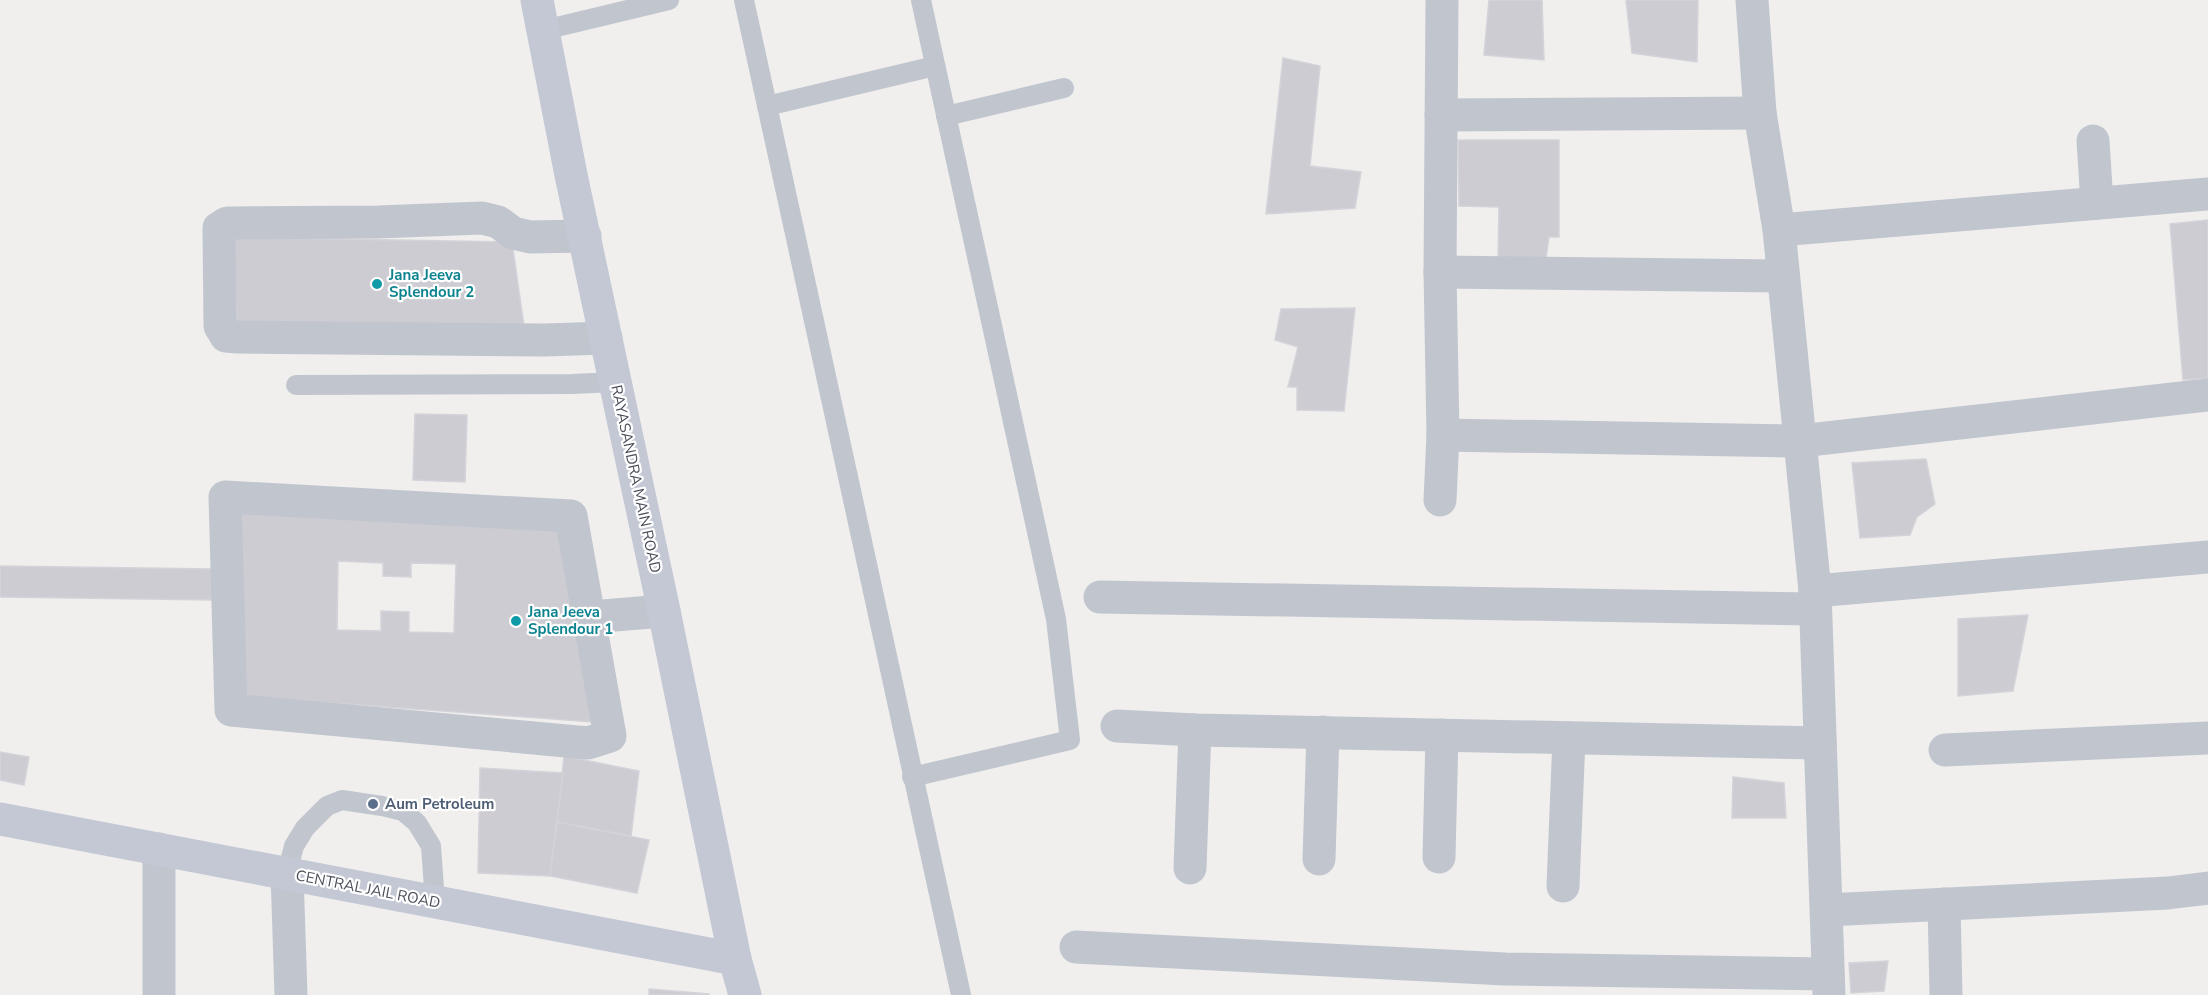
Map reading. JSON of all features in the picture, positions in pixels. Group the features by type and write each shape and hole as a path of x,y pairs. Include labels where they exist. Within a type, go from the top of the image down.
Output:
{"street":[{"path":"1440,500 1443,435 1440,272 1442,0"},
{"path":"1077,947 1828,984 1815,600 1779,230 1760,113 1759,1"},
{"name":"RAYASANDRA MAIN ROAD","path":"540,15 571,174 735,959 745,995"},
{"path":"1441,115 1760,113"},
{"path":"2093,141 2097,203"},
{"path":"1779,230 2208,194"},
{"path":"585,236 531,237 513,233 498,222 482,218 378,222 227,223 219,228 220,326 226,336 237,337 545,340 606,338"},
{"path":"1440,272 1783,276"},
{"path":"1443,435 1800,441 2208,395"},
{"path":"225,497 571,516 590,617 610,736 598,741 588,743 231,710 225,497"},
{"path":"1100,597 1815,600 2208,557"},
{"path":"590,617 664,611"},
{"path":"1117,726 1195,730 1820,743"},
{"path":"1190,868 1195,730"},
{"path":"1319,859 1323,732"},
{"path":"1439,857 1442,735"},
{"path":"1563,886 1569,738"},
{"path":"1945,750 2208,738"},
{"name":"CENTRAL JAIL ROAD","path":"0,819 735,959"},
{"path":"159,849 159,995"},
{"path":"287,873 291,995"},
{"path":"1827,910 2168,893 2208,888"},
{"path":"1944,904 1946,995"}],"lane":[{"path":"540,15 669,0"},
{"path":"744,0 961,995"},
{"path":"912,777 1070,740 1056,619 921,0"},
{"path":"767,106 935,66"},
{"path":"946,116 1064,88"},
{"path":"296,386 615,382"},
{"path":"287,873 294,846 305,828 327,806 342,800 382,806 403,811 417,823 431,846 435,902"}],"building":[{"path":"1489,0 1542,0 1544,60 1484,55"},
{"path":"1626,0 1698,0 1697,62 1632,53"},
{"path":"1283,58 1320,66 1310,166 1361,172 1355,208 1266,214"},
{"path":"1458,140 1559,140 1559,237 1549,237 1546,258 1498,262 1499,207 1459,206"},
{"path":"2208,220 2208,378 2183,380 2170,224"},
{"name":"Jana Jeeva Splendour 2","path":"233,237 512,242 524,326 237,325"},
{"path":"1355,308 1344,411 1297,410 1297,387 1288,387 1298,347 1275,340 1281,309"},
{"path":"415,414 467,415 465,482 413,480"},
{"path":"1926,459 1935,504 1917,517 1910,535 1860,538 1852,463"},
{"name":"Jana Jeeva Splendour 1","path":"232,504 562,520 593,722 238,696","holes":["338,561 383,563 383,576 411,577 411,563 456,564 454,633 409,632 409,612 381,611 381,631 337,630"]},
{"path":"0,566 215,569 214,600 0,597"},
{"path":"2028,615 2013,691 1958,696 1958,619"},
{"path":"0,752 29,757 24,785 0,780"},
{"path":"564,756 639,771 631,836 557,822"},
{"path":"480,768 563,773 550,876 478,873"},
{"path":"1733,777 1784,783 1786,818 1732,818"},
{"path":"557,822 649,840 637,893 550,876"},
{"path":"1888,961 1884,991 1851,993 1849,963"},
{"path":"649,989 709,994 709,995 649,995"}],"place":[{"name":"Jana Jeeva Splendour 2","path":"377,284"},
{"name":"Jana Jeeva Splendour 1","path":"516,621"},
{"name":"Aum Petroleum","path":"373,804"}]}
